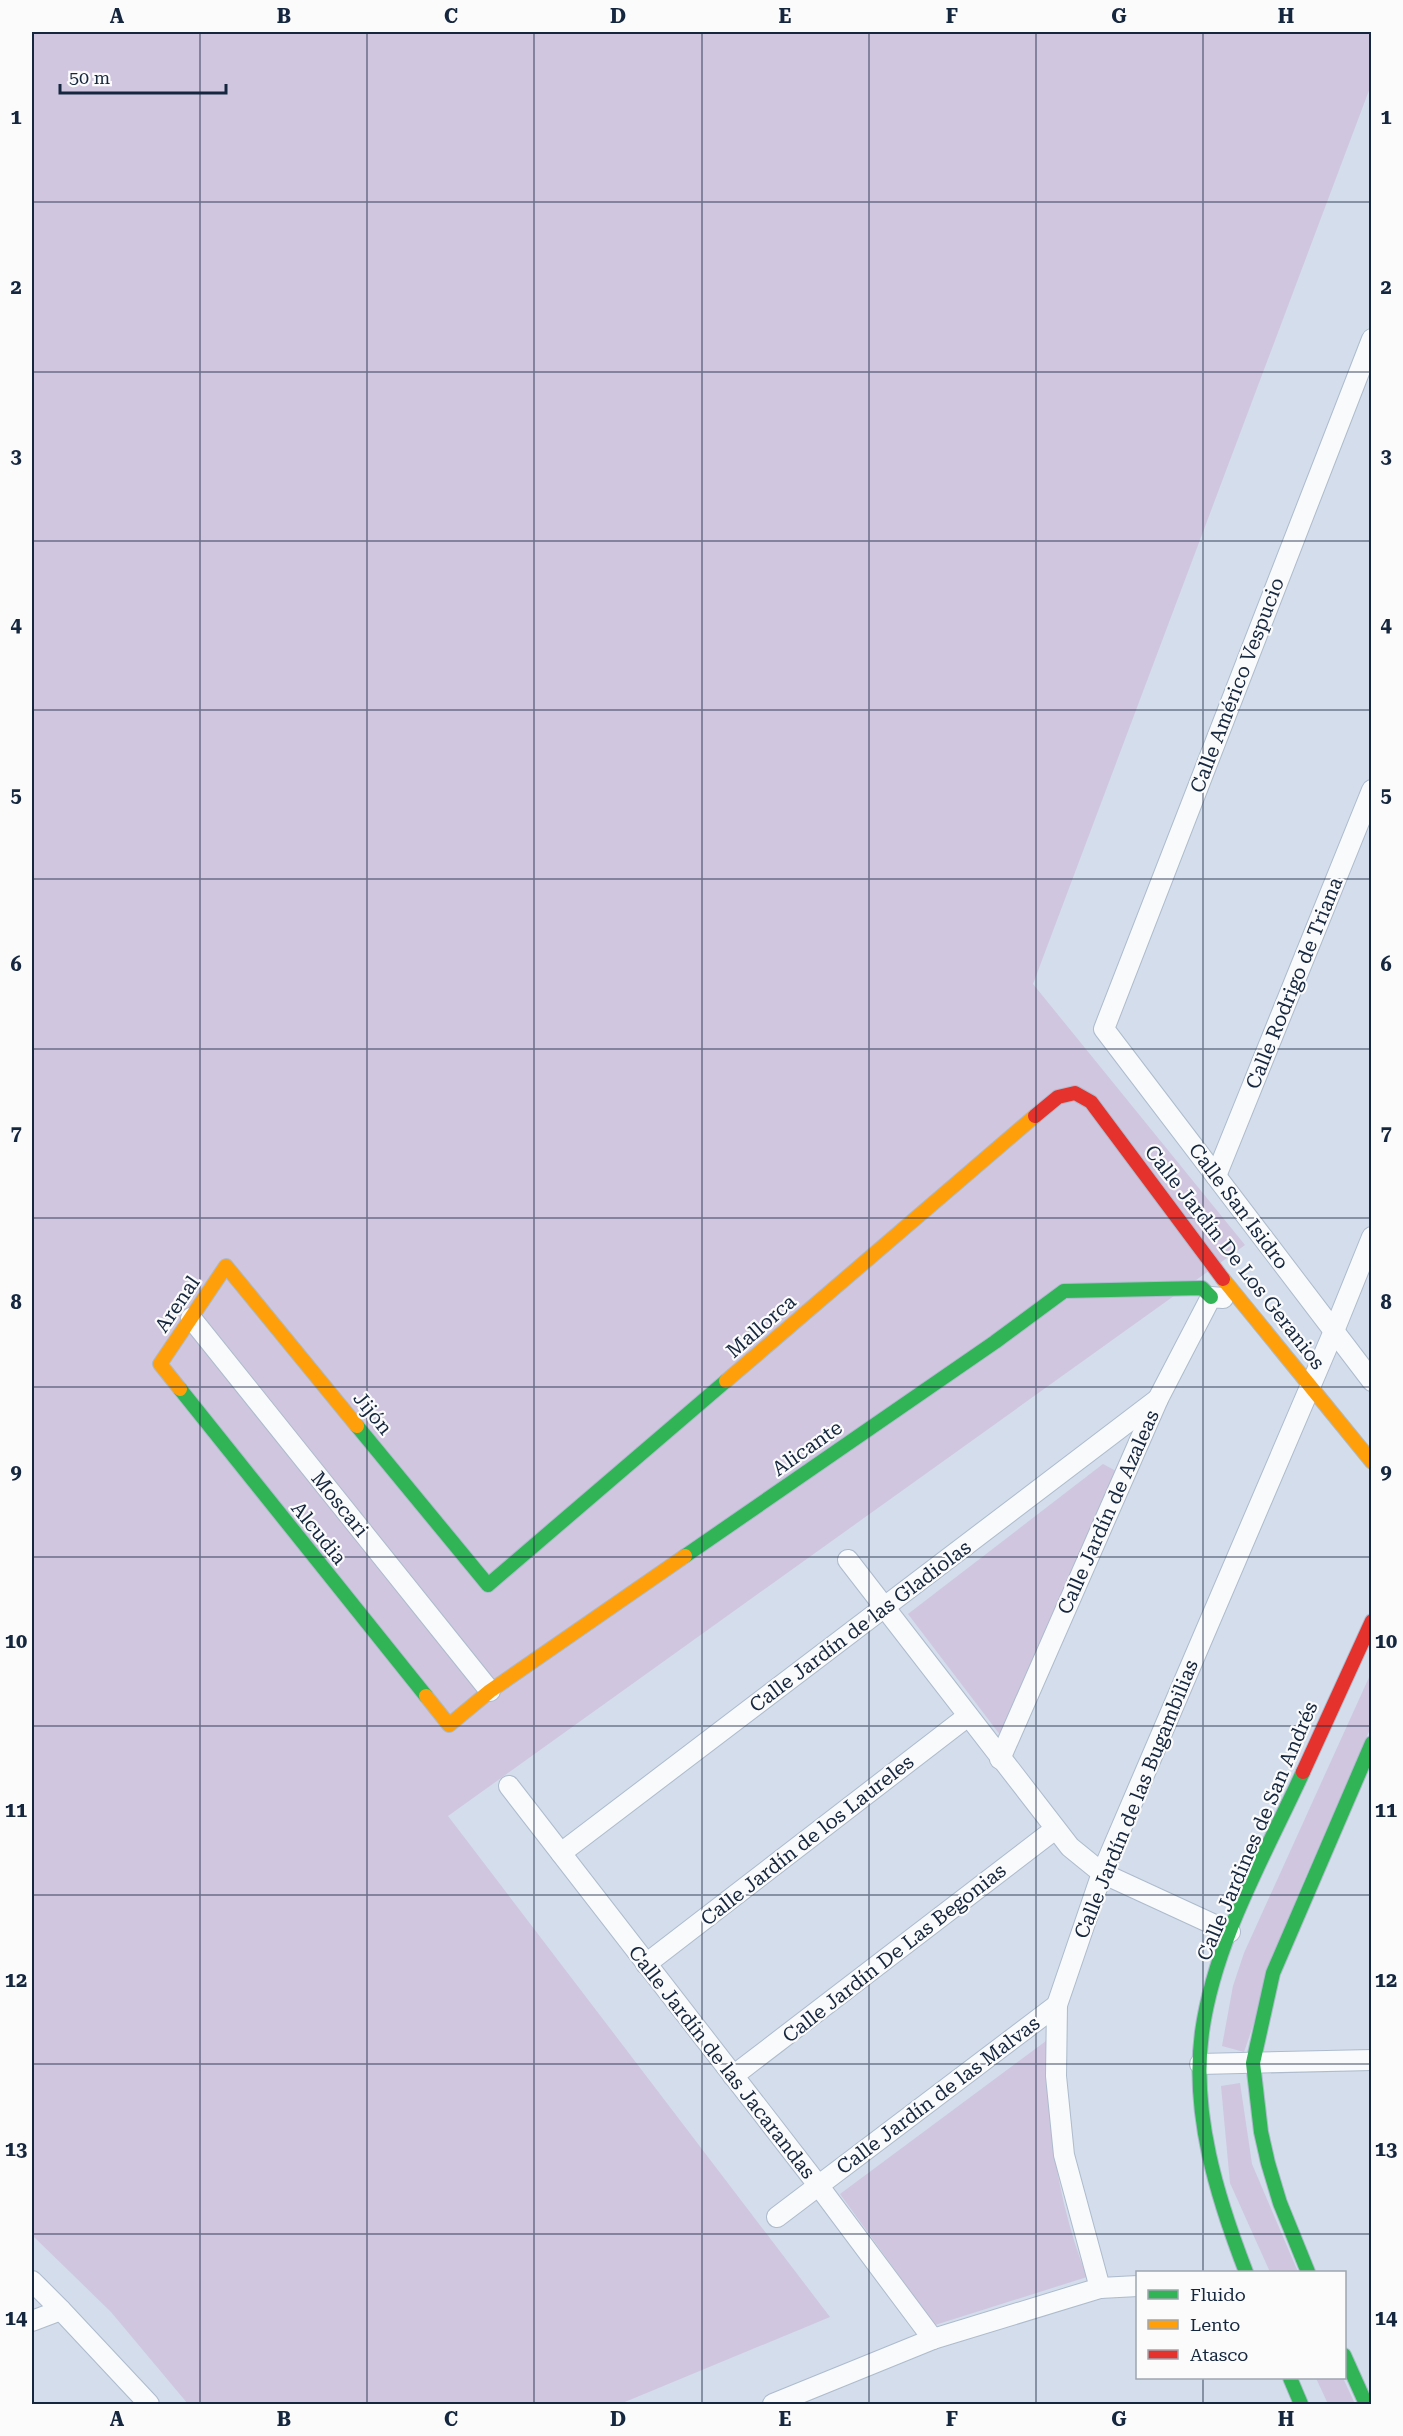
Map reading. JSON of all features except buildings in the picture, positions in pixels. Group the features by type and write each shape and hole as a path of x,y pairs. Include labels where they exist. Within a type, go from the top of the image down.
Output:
{"street":[{"name":"Calle Américo Vespucio","path":"1105,1032 1371,339"},
{"name":"Calle Rodrigo de Triana","path":"1216,1176 1371,790"},
{"name":"Calle San Isidro","path":"1105,1032 1371,1381"},
{"name":"Calle Jardín De Los Geranios","path":"1058,1097 1075,1093 1091,1102 1240,1301 1371,1462"},
{"name":"Mallorca","path":"489,1585 1058,1097"},
{"name":"Calle Jardín de las Bugambilias","path":"1100,2288 1064,2155 1056,2076 1057,2005 1102,1873 1334,1331 1371,1237"},
{"name":"Jijón","path":"226,1266 489,1585"},
{"name":"Arenal","path":"160,1364 226,1266"},
{"name":"Alicante","path":"449,1725 489,1691 976,1355 1064,1291 1202,1288 1211,1297"},
{"path":"1211,1297 1240,1301"},
{"name":"Calle Jardín de Azaleas","path":"1000,1759 1158,1399 1211,1297"},
{"name":"Moscari","path":"191,1318 489,1691"},
{"name":"Alcudia","path":"160,1364 449,1725"},
{"name":"Calle Jardín de las Gladiolas","path":"561,1853 1158,1399"},
{"path":"848,1560 1054,1830 1083,1860 1102,1873 1230,1932"},
{"name":"Calle Jardines de San Andrés","path":"1246,2271 1212,2165 1205,2130 1200,2064 1205,2018 1230,1932 1371,1621"},
{"name":"Calle Jardín de los Laureles","path":"646,1964 968,1716"},
{"path":"1308,2271 1280,2203 1268,2163 1261,2132 1253,2063 1273,1973 1371,1743"},
{"name":"Calle Jardín de las Jacarandas","path":"509,1786 818,2185 933,2339"},
{"name":"Calle Jardín De Las Begonias","path":"733,2076 1054,1830"},
{"name":"Calle Jardín de las Malvas","path":"777,2217 1057,2005"},
{"path":"1200,2064 1371,2060"},
{"path":"32,2281 149,2404"},
{"path":"773,2404 933,2339 1100,2288 1136,2286"},
{"path":"32,2321 62,2310"},
{"path":"1346,2359 1366,2404"},
{"path":"1290,2379 1301,2404"}],"shaded area":[{"path":"32,32 1371,32 1371,85 1033,984 1245,1245 448,1816 830,2317 620,2404 188,2404 111,2312 32,2235"},
{"path":"1103,1464 1116,1471 1001,1736 908,1614"},
{"path":"1371,1673 1371,1727 1299,1892 1244,2052 1222,2046 1233,1986 1244,1953"},
{"path":"1046,2041 1051,2129 1056,2167 1069,2223 1087,2277 935,2325 840,2194"},
{"path":"1240,2083 1252,2164 1298,2271 1270,2271 1230,2183 1221,2086"},
{"path":"1316,2379 1343,2379 1355,2404 1328,2404"}],"traffic: fast":[{"path":"685,1556 995,1342 1064,1291 1202,1288 1211,1297"},
{"path":"357,1426 488,1585 726,1381"},
{"path":"180,1389 426,1696"},
{"path":"1308,2271 1280,2203 1268,2163 1261,2132 1253,2063 1273,1973 1372,1743"},
{"path":"1246,2271 1216,2184 1203,2124 1200,2093 1202,2032 1218,1964 1230,1931 1303,1772"},
{"path":"1346,2359 1366,2404"},
{"path":"1290,2379 1301,2404"}],"traffic: slow":[{"path":"726,1381 1035,1116"},
{"path":"180,1389 160,1364 226,1266 357,1426"},
{"path":"1223,1279 1372,1462"},
{"path":"426,1696 449,1725 490,1691 685,1556"}],"traffic: jam":[{"path":"1035,1116 1058,1097 1075,1093 1091,1102 1223,1279"},
{"path":"1303,1772 1372,1621"}]}
